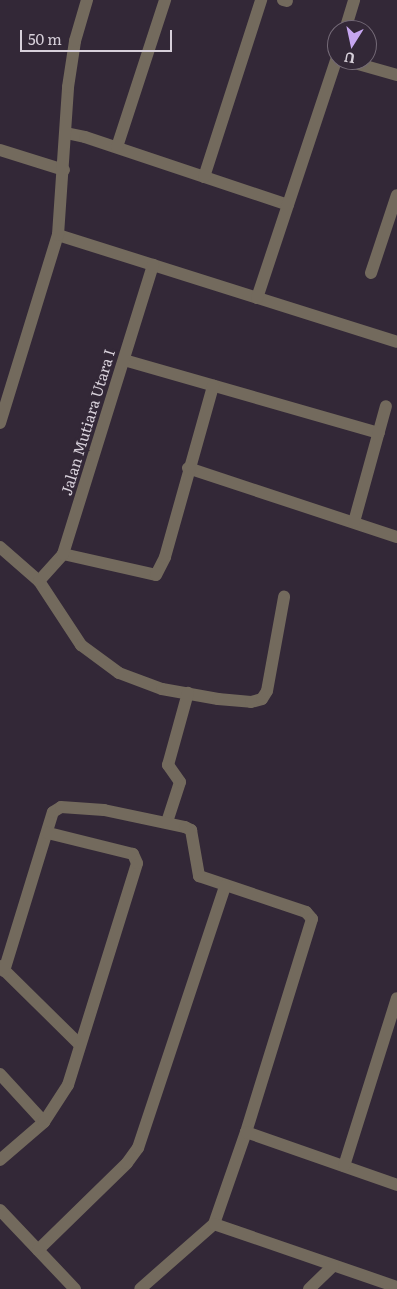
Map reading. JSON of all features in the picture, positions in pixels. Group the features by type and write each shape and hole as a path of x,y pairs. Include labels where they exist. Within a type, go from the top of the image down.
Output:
{"street":[{"path":"0,423 58,235 75,41 87,0"},
{"path":"117,148 165,0"},
{"path":"204,177 261,0"},
{"path":"348,20 354,0"},
{"path":"377,69 397,75"},
{"path":"257,298 333,70"},
{"path":"66,134 85,137 288,205"},
{"path":"0,150 64,170"},
{"path":"371,274 397,195"},
{"path":"58,235 397,342"},
{"path":"384,239 397,243"},
{"name":"Jalan Mutiara Utara I","path":"39,581 63,554 153,265"},
{"path":"124,360 379,433"},
{"path":"63,554 156,575 165,557 188,468 213,386"},
{"path":"354,522 386,406"},
{"path":"188,468 397,537"},
{"path":"0,547 39,581 81,645 119,673 162,689 251,702 262,699 269,685 284,597"},
{"path":"167,822 180,782 168,765 188,693"},
{"path":"80,1045 2,969 53,812 61,807 104,810 167,822 190,830 200,876 306,912 312,919 246,1132 214,1224 140,1289"},
{"path":"0,1160 44,1122 68,1085 136,859 133,854 48,832"},
{"path":"38,1250 127,1163 138,1148 225,886"},
{"path":"344,1166 397,998"},
{"path":"0,1074 44,1122"},
{"path":"246,1132 397,1185"},
{"path":"0,1210 75,1289"},
{"path":"214,1224 397,1287"},
{"path":"309,1289 333,1266"}]}
